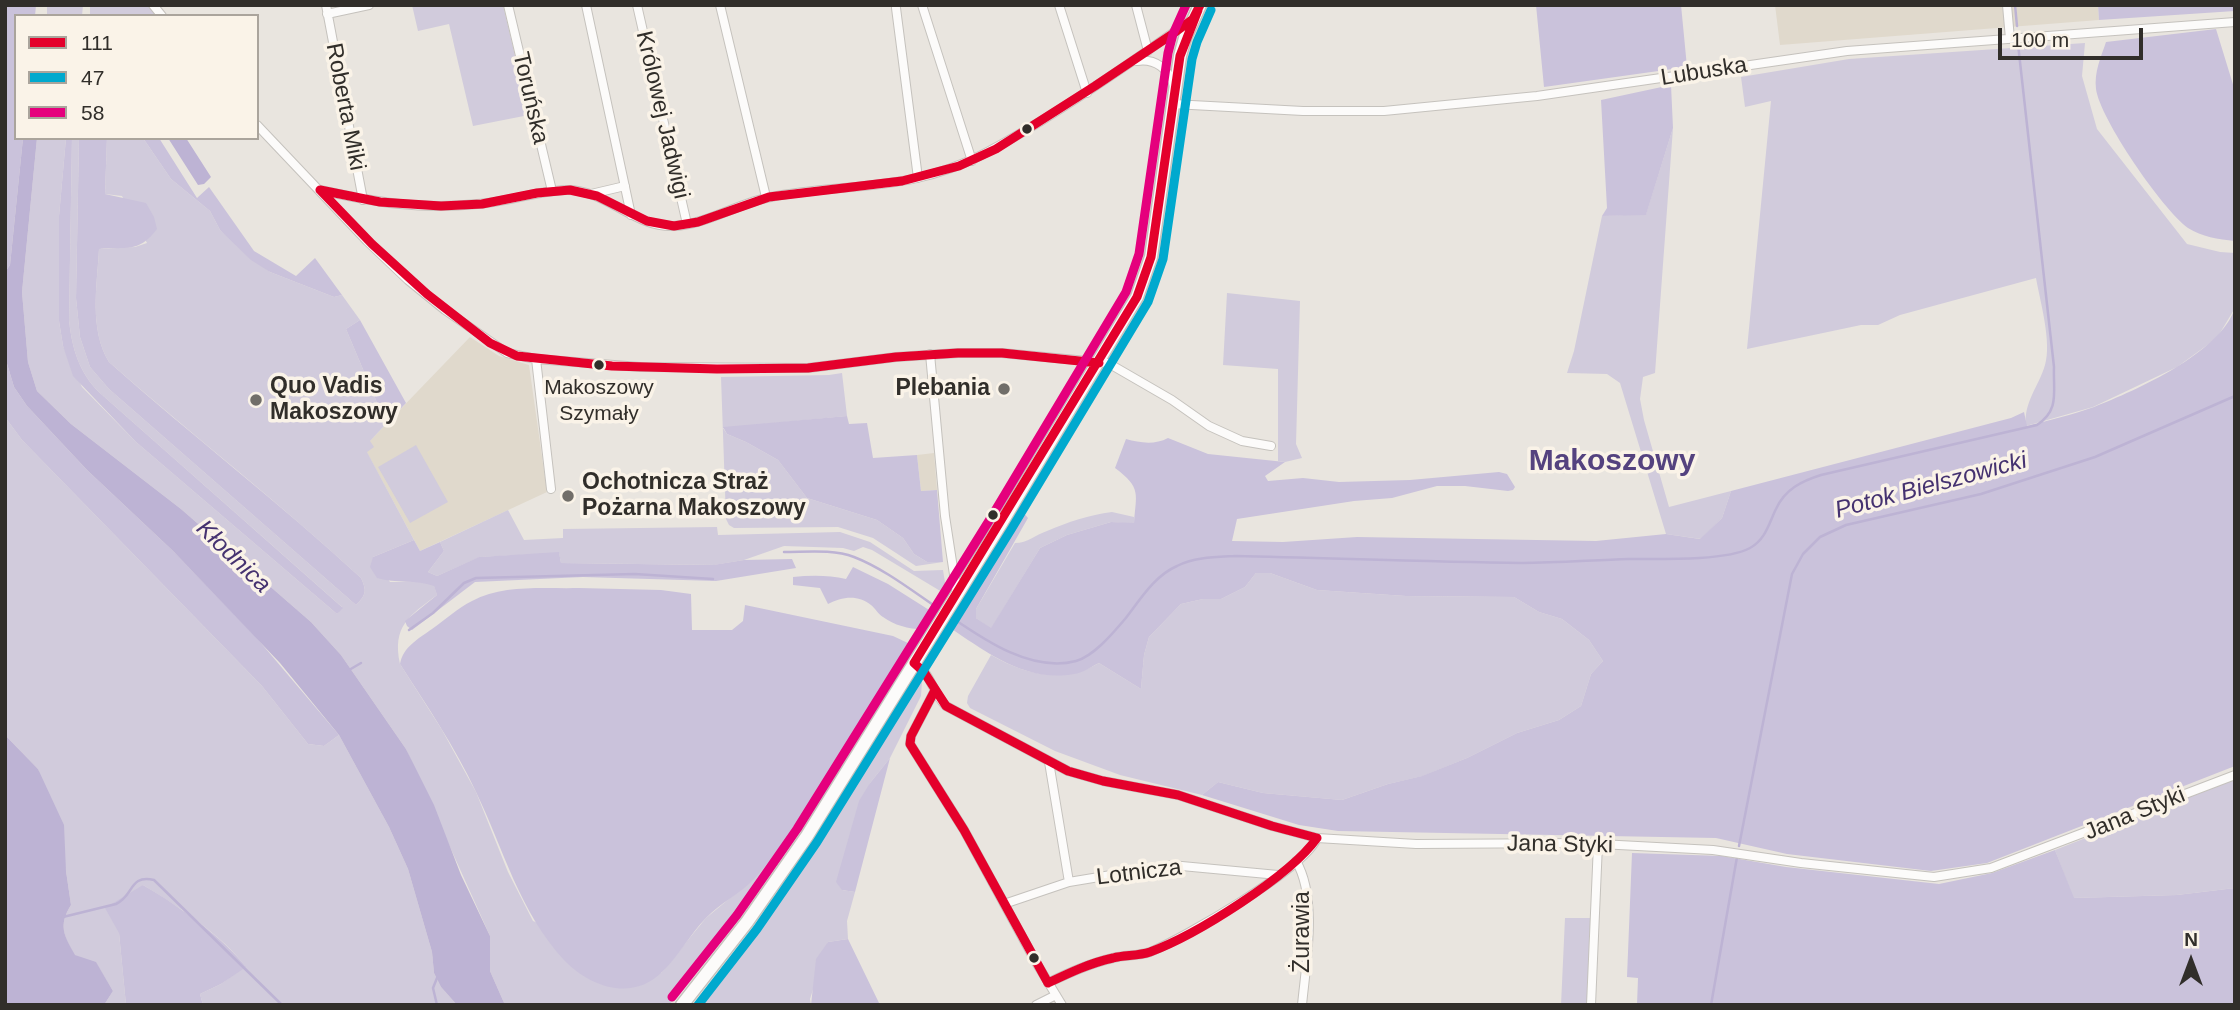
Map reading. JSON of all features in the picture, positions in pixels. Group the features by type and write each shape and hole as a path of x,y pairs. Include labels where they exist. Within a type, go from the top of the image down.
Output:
{"main road":[{"path":"682,1005 792,860 942,620 1138,297 1148,271 1180,56 1200,5"}],"street":[{"name":"Roberta Miki","path":"363,200 327,9 369,5"},
{"name":"Toruńska","path":"508,5 552,191"},
{"path":"586,5 631,215"},
{"name":"Królowej Jadwigi","path":"637,5 687,224"},
{"path":"720,5 766,197"},
{"path":"922,5 972,161"},
{"path":"1059,5 1087,93"},
{"path":"1136,5 1148,51"},
{"path":"2007,5 2010,39"},
{"path":"896,8 918,178"},
{"path":"320,190 399,206 460,206 552,191 578,190 656,225 687,224 766,197 879,185 918,178 972,161 1087,93 1193,19"},
{"name":"Lubuska","path":"1173,104 1303,111 1384,111 1536,96 1847,51 2235,22"},
{"path":"1132,62 1150,61 1162,67 1172,79 1175,89"},
{"path":"259,127 367,241 408,280 445,310 507,352 536,359 640,368 808,368 930,354 1002,354 1108,363 1172,400 1209,426 1242,441 1271,446"},
{"path":"591,194 625,186"},
{"path":"930,354 945,516 956,597"},
{"path":"536,359 551,489"},
{"name":"Jana Styki","path":"915,663 924,669 942,704 1049,762 1091,778 1178,795 1272,826 1340,841 1416,844 1598,844 1713,850 1801,863 1934,877 1991,869 2235,775"},
{"path":"934,692 911,736 910,744 964,830 1062,1005"},
{"path":"1049,762 1069,882"},
{"path":"1048,983 1105,960 1143,954 1158,948 1235,905 1296,861 1311,848 1317,838"},
{"path":"1591,1005 1598,844"},
{"name":"Żurawia","path":"1296,861 1301,872 1308,915 1308,944 1301,1005"},
{"name":"Lotnicza","path":"1004,904 1069,882 1177,865 1278,875"},
{"path":"1036,1005 1056,995"}],"shaded area":[{"path":"5,5 36,5 35,14 14,14 14,140 23,140 10,265 5,272"},
{"path":"47,5 83,5 82,14 47,14"},
{"path":"90,5 148,5 155,14 90,14"},
{"path":"412,5 503,5 529,115 473,126 449,24 418,31"},
{"path":"1536,5 1681,5 1687,67 1544,87"},
{"path":"1775,5 2098,5 2099,20 1780,45"},
{"path":"2098,5 2235,5 2235,11 2099,20"},
{"path":"2216,29 2235,91 2235,241 2199,234 2177,218 2149,184 2120,141 2100,103 2096,89 2097,71 2106,42"},
{"path":"2085,43 2082,76 2097,129 2187,244 2235,253 2235,308 2217,338 2177,367 2093,407 2026,426 2027,410 2047,356 2045,321 2036,278 1900,315 1878,325 1861,325 1747,349 1771,101 1745,107 1741,77 1849,59"},
{"path":"1671,85 1673,128 1646,215 1602,216 1607,208 1601,100"},
{"path":"1673,128 1655,373 1643,377 1640,399 1669,507 1731,491 1722,518 1701,539 1666,534 1620,383 1607,374 1567,373 1602,216 1646,214"},
{"path":"37,140 66,140 59,216 59,321 63,346 82,387 136,442 337,614 342,607 100,393 87,377 75,350 69,320 72,140 79,140 76,298 80,337 90,367 109,389 356,605 364,593 361,578 109,362 99,336 97,322 99,249 135,247 147,243 122,196 105,194 107,140 144,140 171,179 210,211 220,230 270,272 334,297 342,295 360,320 346,329 386,424 370,441 374,447 367,452 414,540 373,557 390,582 423,582 434,585 437,595 405,623 398,640 400,664 442,730 476,792 508,872 533,921 661,973 706,918 753,879 805,815 836,764 842,767 760,889 669,1005 505,1005 490,971 490,936 406,749 341,655 311,622 181,509 71,424 37,391 28,362 22,292"},
{"path":"66,140 72,140 69,320 75,350 87,377 100,393 343,608 337,614 136,442 73,376 63,346 59,321 59,216"},
{"path":"79,140 107,140 105,194 146,203 157,229 138,246 99,249 97,321 99,336 109,362 361,578 364,593 356,605 109,389 90,367 80,337 76,298"},
{"path":"144,140 160,140 197,198 209,187 254,251 296,276 315,258 342,295 334,297 270,272 251,260 220,230 210,211 171,179"},
{"path":"1227,293 1300,301 1296,444 1302,458 1278,461 1278,369 1223,365"},
{"path":"2235,308 2235,766 1987,863 1931,871 1787,854 1716,838 1338,831 1299,825 1202,795 1218,782 1263,793 1342,800 1388,784 1422,776 1467,758 1517,733 1559,720 1581,706 1591,674 1603,661 1589,640 1562,619 1539,612 1514,597 1406,596 1317,590 1270,573 1256,573 1245,587 1221,599 1203,599 1181,604 1149,637 1144,655 1141,689 1099,663 1077,673 1056,676 1023,670 992,655 949,627 1022,511 1028,518 976,609 976,618 991,628 1040,548 1067,535 1111,522 1134,523 1135,492 1130,481 1115,468 1126,439 1147,443 1168,438 1208,454 1285,462 1265,476 1268,481 1303,478 1339,482 1410,480 1499,472 1507,474 1515,487 1508,491 1437,486 1392,498 1354,501 1237,519 1232,541 1283,542 1357,537 1596,541 1666,534 1700,539 1722,518 1731,491 2011,418 2024,412 2027,426 2112,400 2154,380 2195,355 2213,340"},
{"path":"360,320 406,403 386,424 346,329"},
{"path":"470,337 499,356 529,365 547,492 420,551 364,447"},
{"path":"5,357 14,387 27,406 87,470 173,551 255,636 339,735 324,746 308,744 262,686 22,440 5,417"},
{"path":"842,373 847,416 723,428 727,434 778,460 807,498 877,520 903,538 914,554 927,562 943,562 916,566 873,538 838,527 734,528 729,525 726,519 721,377"},
{"path":"847,416 849,424 867,423 873,458 917,455 921,491 937,490 943,562 927,562 914,554 903,538 877,520 807,498 778,460 727,434 723,427"},
{"path":"5,417 22,440 262,686 308,744 324,746 339,735 389,827 408,869 432,952 434,973 441,987 457,1005 203,1005 200,994 221,984 245,966 211,932 143,885 119,933 126,1005 104,1005 113,991 96,963 74,955 65,936 65,919 71,905 66,871 38,769 5,735"},
{"path":"416,445 448,502 410,523 378,467"},
{"path":"934,453 937,490 921,491 917,455"},
{"path":"508,510 524,540 563,538 563,529 717,527 718,535 840,532 870,542 914,571 943,570 947,595 863,547 854,551 843,548 784,546 744,560 714,565 561,563 559,553 480,557 437,576 428,572 444,551 440,542"},
{"path":"1112,512 1134,517 1134,524 1111,522 1067,535 1040,548 991,629 976,618 976,609 1015,543 1079,519"},
{"path":"414,540 420,551 440,542 444,551 428,572 437,576 479,557 559,552 561,563 713,565 744,560 792,559 796,568 716,581 583,577 475,582 412,630 405,621 437,595 434,586 377,578 370,567 373,557"},
{"path":"853,567 888,584 937,615 927,629 910,628 888,620 861,599 844,598 828,604 820,588 793,585 793,577 846,579"},
{"path":"1256,573 1270,573 1317,590 1406,596 1514,597 1539,612 1562,619 1589,640 1603,661 1591,674 1581,706 1559,720 1517,733 1423,776 1388,784 1342,800 1263,793 1218,782 1202,795 1120,775 1055,751 970,708 967,703 968,696 991,655 1017,668 1044,674 1071,673 1099,663 1141,689 1144,655 1149,637 1181,604 1203,599 1221,599 1245,587"},
{"path":"524,588 661,590 691,594 692,630 732,630 743,621 745,605 893,636 910,644 818,794 755,878 706,918 662,972 638,987 625,989 599,984 586,977 564,960 548,941 524,901 459,759 400,664 404,653 417,640 472,601 497,592"},
{"path":"918,679 922,682 921,696 890,758 870,783 842,890 855,892 847,921 848,939 828,942 810,999 811,1005 694,1005 776,900 827,827"},
{"path":"890,758 855,892 842,890 836,882 859,801"},
{"path":"2235,779 2235,888 2177,895 2073,898 2055,850"},
{"path":"2055,850 2074,898 2177,895 2235,888 2235,1005 1637,1005 1638,978 1627,977 1632,853 1722,856 1786,867 1939,884 1992,873"},
{"path":"143,885 198,922 225,944 246,967 200,994 203,1005 126,1005 119,933 105,908"},
{"path":"1565,918 1591,918 1588,1005 1561,1005"},
{"path":"848,939 880,1005 811,1005 816,959 828,942"}],"water":[{"name":"Kłodnica","path":"23,140 37,140 22,292 28,362 37,391 71,424 181,509 311,622 341,655 406,749 434,805 461,875 490,936 490,971 505,1005 457,1005 441,987 434,973 432,952 408,869 389,827 339,735 280,663 173,551 87,470 27,406 14,387 5,357 5,272 10,265"},
{"path":"169,140 187,140 211,177 204,184 198,185"},
{"path":"5,735 38,769 64,825 71,905 64,930 75,955 96,962 113,991 104,1005 5,1005"}],"waterway":[{"path":"2015,5 2017,26"},
{"path":"948,615 1008,652 1042,662 1059,663 1076,661 1090,654 1115,631 1161,576 1177,566 1198,559 1235,556 1522,563 1725,555 1755,544 1763,535 1784,496 1807,480 2037,425 2052,407 2054,367 2018,44"},
{"name":"Potok Bielszowicki","path":"1739,846 1792,574 1803,554 1820,537 1846,525 1981,494 2095,457 2235,396"},
{"path":"784,552 846,554 888,575 942,611"},
{"path":"409,630 433,613 464,583 476,578 635,574 713,579"},
{"path":"349,670 361,663"},
{"name":"Potok Bielszowicki","path":"1711,1005 1737,857"},
{"path":"63,917 116,904 140,880 154,880 282,1005"},
{"path":"437,978 433,988 437,1005"}],"transit line":[{"name":"58","path":"672,997 737,915 797,829 992,516 1126,292 1139,254 1168,53 1186,5"},
{"name":"111","path":"320,190 380,202 441,206 482,204 537,193 570,190 597,196 647,221 674,226 698,222 769,197 902,181 959,166 996,149 1174,33 1193,19 1200,5"},
{"name":"111","path":"914,663 1137,297 1151,257 1180,56 1198,10"},
{"name":"47","path":"698,1005 757,929 817,842 1012,528 1148,302 1163,259 1192,59 1211,10"},
{"name":"111","path":"320,190 372,244 427,294 490,343 517,356 612,366 717,369 808,368 896,357 958,353 1002,353 1099,363"},
{"name":"111","path":"914,663 924,672 946,706 1068,771 1103,781 1178,795 1317,838"},
{"name":"111","path":"934,692 911,736 910,744 964,830 1048,983"},
{"name":"111","path":"1048,983 1096,963 1150,952 1192,932 1264,887 1286,870 1317,838"}],"place":[{"name":"Makoszowy Szymały","path":"599,365"},
{"name":"Plebania","path":"1004,389"},
{"name":"Quo Vadis Makoszowy","path":"256,400"},
{"name":"Ochotnicza Straż Pożarna Makoszowy","path":"568,496"}],"district":[{"name":"Makoszowy","path":"1612,462"}]}
